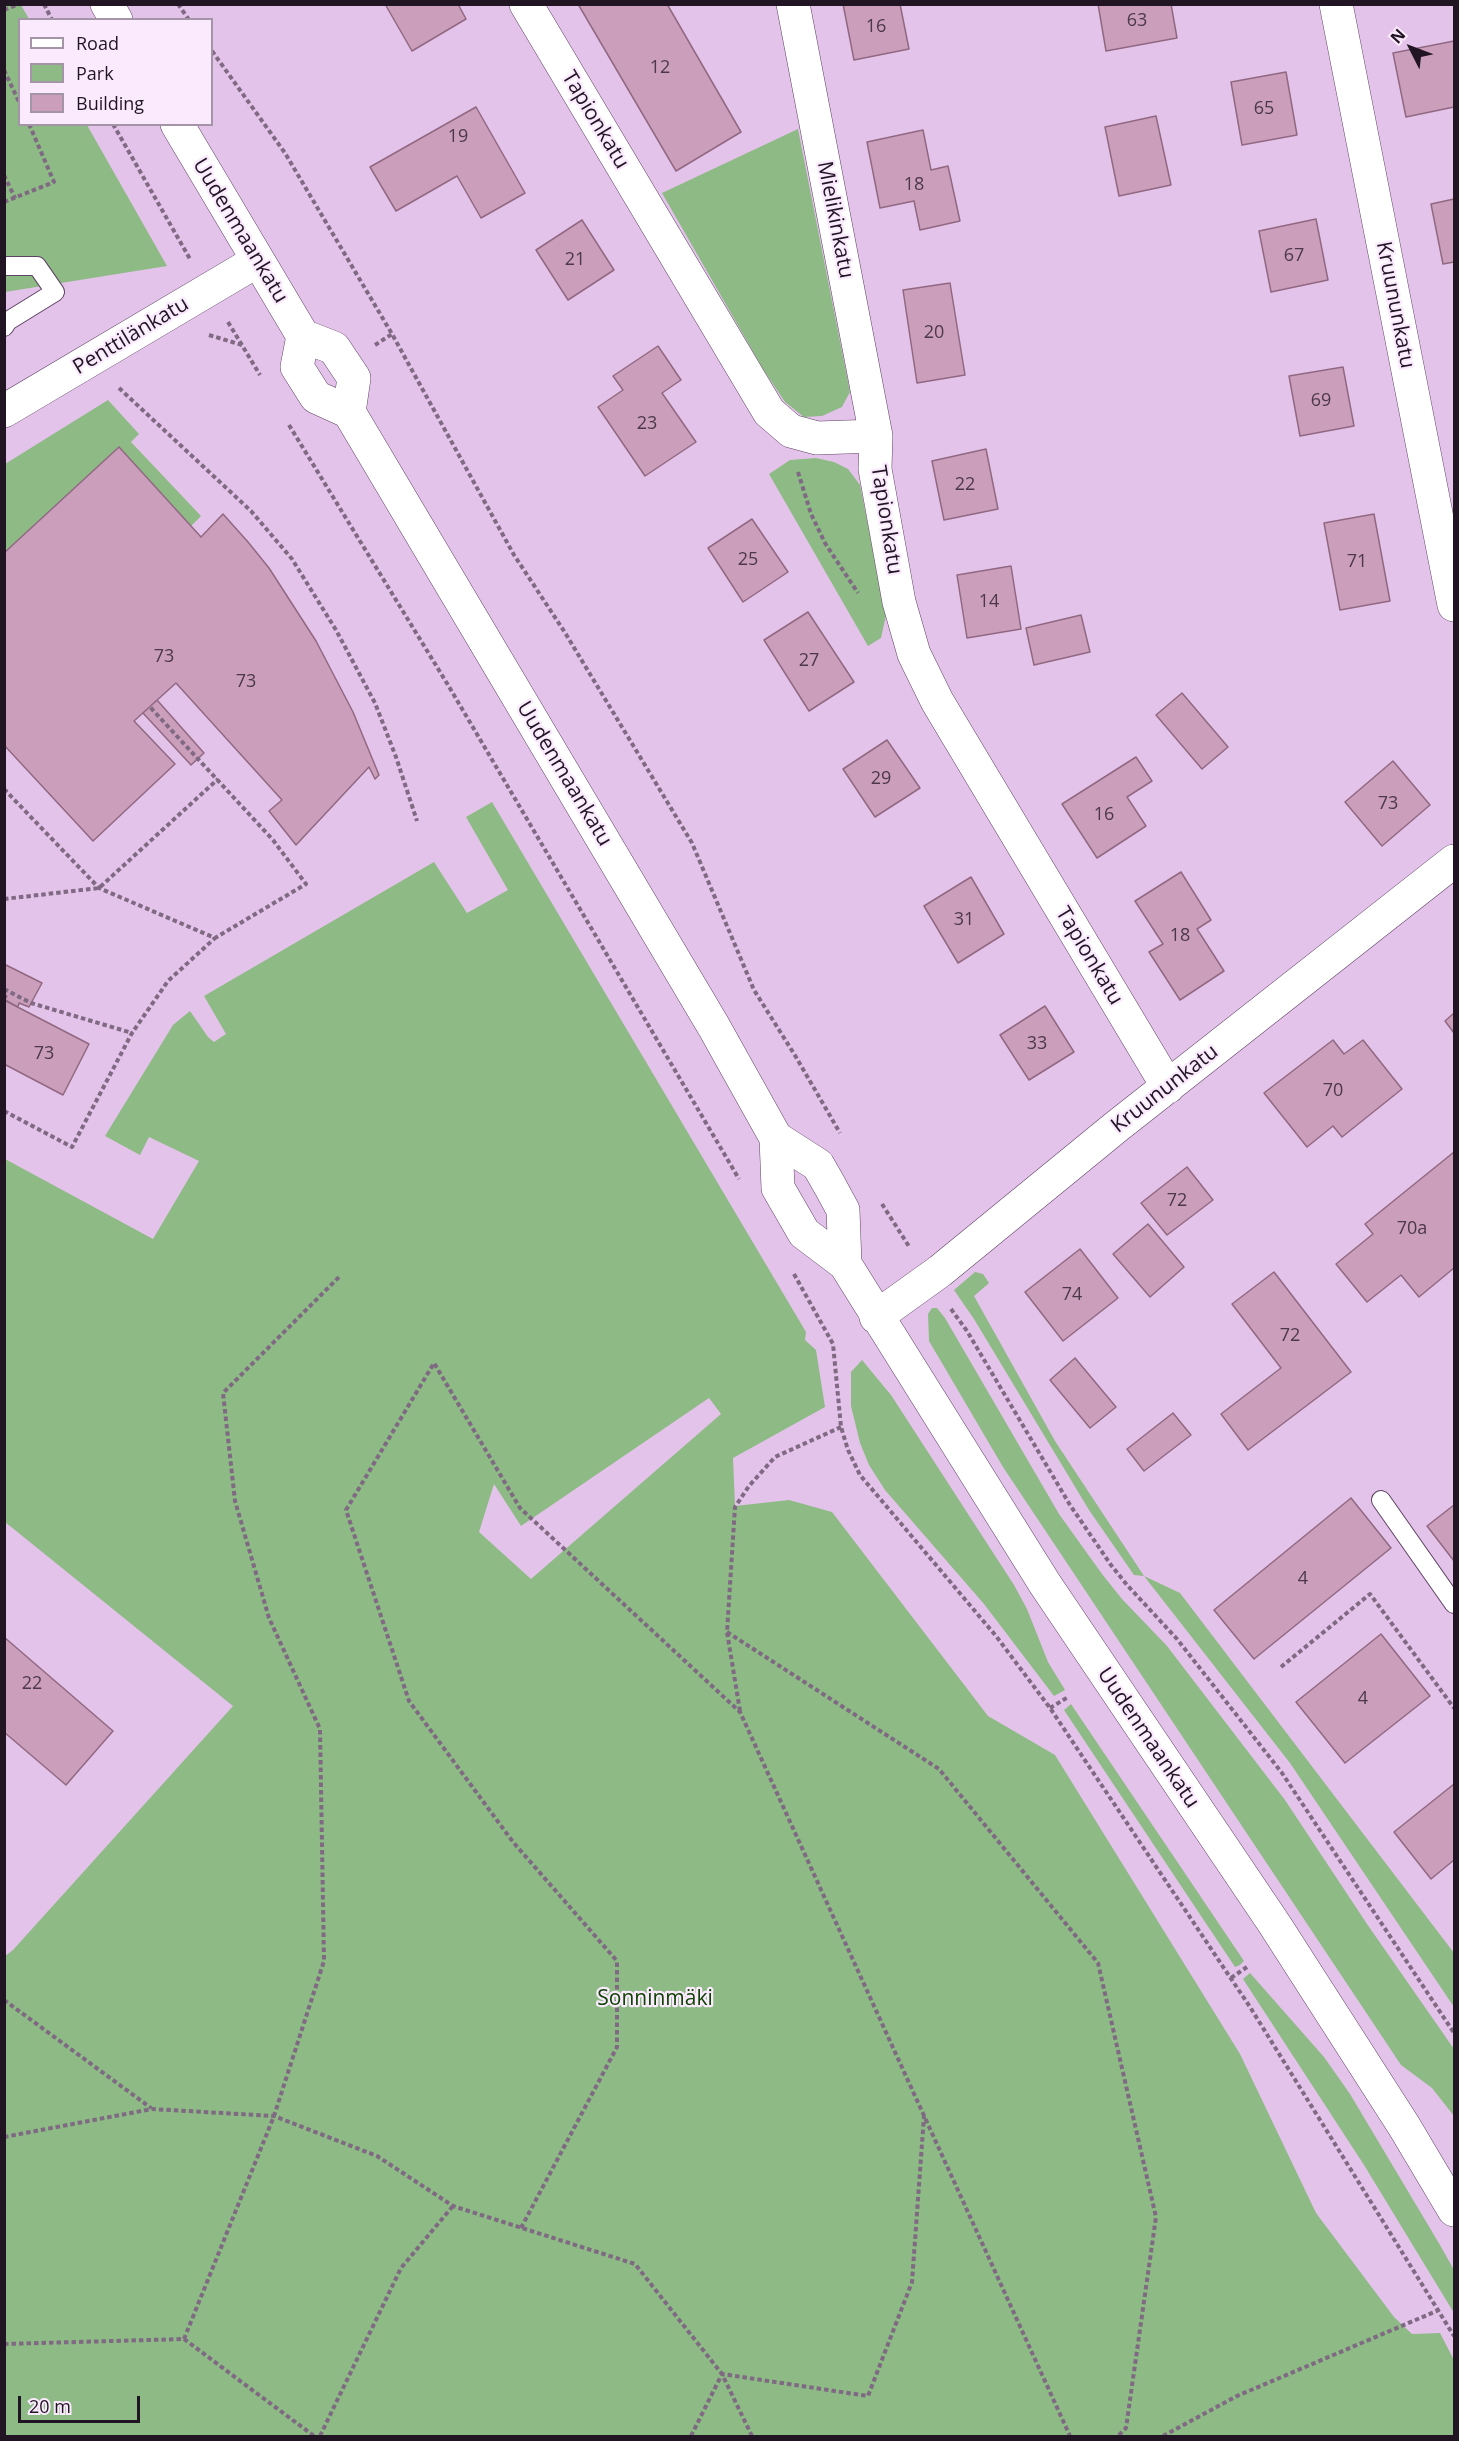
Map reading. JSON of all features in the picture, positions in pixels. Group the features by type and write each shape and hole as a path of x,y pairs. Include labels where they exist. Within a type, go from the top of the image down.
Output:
{"street":[{"path":"107,4 115,18"},
{"name":"Tapionkatu","path":"526,4 769,412 790,430 817,438 876,436 875,469 899,602 914,654 937,701 1168,1087"},
{"name":"Mielikinkatu","path":"793,4 876,436"},
{"name":"Kruununkatu","path":"1336,4 1455,605"},
{"name":"Uudenmaankatu","path":"178,126 303,336 297,367 316,398 349,412 714,1027 776,1138 778,1188 804,1233 845,1264 876,1317 1045,1584 1335,2017 1455,2210"},
{"name":"Penttilänkatu","path":"4,411 257,261"},
{"name":"Kruununkatu","path":"876,1317 929,1279 1455,861"},
{"name":"Uudenmaankatu","path":"776,1138 818,1165 830,1186 843,1210 845,1264"}],"lane":[{"path":"4,266 37,267 56,292 8,321 4,327"},
{"path":"1381,1500 1455,1604"}],"path":[{"path":"4,10 19,4"},
{"path":"44,4 51,18"},
{"path":"178,4 188,18"},
{"path":"213,52 285,153 392,334 514,555 564,632 692,843 754,990 843,1139"},
{"path":"4,70 18,100"},
{"path":"4,202 54,182 30,126"},
{"path":"114,126 264,382"},
{"path":"4,175 15,198"},
{"path":"114,383 251,511 292,559 336,630 375,703 417,821"},
{"path":"287,421 448,685 741,1182"},
{"path":"790,430 795,461 811,514 825,543 861,597"},
{"path":"4,1111 72,1147 132,1033 168,981 215,938 306,884 273,840 150,706"},
{"path":"4,900 99,888 218,779"},
{"path":"4,789 99,888 215,938"},
{"path":"4,989 31,1003 132,1033"},
{"path":"876,1195 929,1279 967,1331 1070,1505 1111,1565 1177,1639 1282,1773 1455,2033"},
{"path":"794,1274 833,1344 841,1427 848,1450 860,1475 989,1628 1050,1708 1231,1978 1455,2336"},
{"path":"184,2339 274,2116 324,1961 320,1729 268,1618 238,1512 223,1393 340,1276"},
{"path":"521,2228 617,2046 618,1961 513,1842 409,1701 346,1510 434,1363 520,1508 740,1712"},
{"path":"841,1427 775,1457 749,1486 735,1507 727,1632 740,1712 1070,2436"},
{"path":"1281,1667 1370,1594 1455,1708"},
{"path":"727,1632 939,1769 1098,1963 1156,2217 1126,2428 1118,2436"},
{"path":"1050,1708 1068,1697"},
{"path":"1231,1978 1247,1967"},
{"path":"4,2000 152,2109"},
{"path":"4,2137 152,2109 274,2116 377,2156 453,2206 635,2264 722,2374 752,2436"},
{"path":"722,2374 868,2396 912,2282 924,2115"},
{"path":"320,2436 401,2268 453,2206"},
{"path":"1163,2436 1237,2396 1439,2310"},
{"path":"4,2344 184,2339 315,2436"},
{"path":"691,2436 722,2374"}],"green space":[{"path":"5,5 21,5 28,18 18,18 18,126 88,126 167,266 5,292"},
{"path":"798,129 850,392 842,407 822,416 804,417 785,402 763,369 662,193"},
{"path":"108,400 139,434 131,442 201,516 191,526 119,447 5,553 5,464"},
{"path":"816,458 834,462 848,469 860,485 886,615 881,638 868,646 769,474 790,460"},
{"name":"Sonninmäki","path":"492,802 806,1332 805,1340 816,1350 825,1407 733,1458 735,1506 789,1500 832,1512 988,1716 1055,1755 1240,2054 1316,2213 1394,2317 1412,2334 1440,2333 1454,2360 1454,2436 5,2436 5,1956 13,1950 233,1706 5,1522 5,1159 153,1239 199,1161 149,1137 140,1155 105,1136 173,1025 190,1011 214,1042 226,1034 204,996 434,862 467,913 508,890 466,817","holes":["709,1398 721,1414 531,1579 479,1532 494,1484 521,1526"]},
{"path":"975,1272 983,1274 989,1283 974,1296 1055,1441 1144,1576 1134,1575 1089,1510 974,1319 954,1290"},
{"path":"932,1308 937,1308 945,1318 1059,1514 1102,1574 1122,1599 1167,1646 1285,1800 1454,2049 1454,2116 1432,2088 1401,2065 1003,1467 929,1341 928,1314"},
{"path":"862,1360 891,1395 1014,1585 1027,1609 1048,1662 1065,1690 1054,1696 984,1604 885,1490 869,1465 860,1443 851,1406 851,1372"},
{"path":"1144,1576 1180,1593 1454,1953 1454,2007 1290,1763"},
{"path":"1071,1704 1244,1961 1240,1965 1235,1967 1064,1710"},
{"path":"1250,1973 1324,2057 1350,2094 1454,2270 1454,2313 1364,2165 1243,1979"}],"building":[{"path":"385,4 458,4 466,19 412,51"},
{"path":"578,4 667,4 741,132 676,171"},
{"path":"843,4 900,4 909,49 854,60"},
{"path":"1098,4 1171,4 1177,38 1106,51"},
{"path":"1454,41 1454,107 1406,117 1393,53"},
{"path":"1286,72 1297,135 1242,145 1231,82"},
{"path":"476,107 525,193 481,218 457,176 396,211 370,167"},
{"path":"1156,116 1171,185 1119,196 1105,127"},
{"path":"923,130 931,170 948,166 960,221 920,230 914,201 880,208 867,142"},
{"path":"1454,199 1454,262 1443,264 1431,204"},
{"path":"1316,219 1328,280 1271,292 1259,231"},
{"path":"582,220 614,270 568,300 536,250"},
{"path":"950,283 965,375 917,383 903,290"},
{"path":"658,346 681,380 662,393 696,442 645,476 598,407 623,390 613,376"},
{"path":"1343,367 1354,426 1300,436 1289,376"},
{"path":"119,447 201,537 223,514 248,542 269,568 316,641 353,712 379,775 375,779 369,767 296,845 269,811 282,800 176,683 134,721 175,764 93,841 4,745 4,553"},
{"path":"986,449 998,509 944,520 932,461"},
{"path":"1374,514 1390,601 1340,610 1324,523"},
{"path":"752,519 788,572 743,602 708,548"},
{"path":"1011,566 1021,629 967,638 957,575"},
{"path":"808,612 854,682 809,711 764,640"},
{"path":"1081,615 1090,652 1034,665 1026,628"},
{"path":"1182,693 1228,747 1202,769 1156,715"},
{"path":"157,700 204,753 191,765 143,713"},
{"path":"887,740 920,788 875,817 843,769"},
{"path":"1136,757 1152,781 1127,797 1146,826 1097,858 1062,804"},
{"path":"1393,761 1430,805 1382,846 1345,802"},
{"path":"1181,872 1211,920 1197,929 1224,971 1180,1000 1149,952 1163,944 1135,901"},
{"path":"971,877 1004,934 958,963 924,906"},
{"path":"4,964 42,983 29,1007 19,1003 18,1007 5,1000 7,996 4,994"},
{"path":"4,1000 89,1044 63,1095 4,1064"},
{"path":"1045,1006 1074,1052 1029,1080 1000,1035"},
{"path":"1454,1013 1454,1033 1445,1021"},
{"path":"1333,1040 1344,1054 1363,1040 1402,1089 1342,1137 1333,1126 1307,1147 1264,1093"},
{"path":"1454,1152 1454,1268 1419,1297 1401,1275 1367,1302 1336,1264 1373,1234 1365,1224"},
{"path":"1187,1167 1213,1200 1167,1235 1141,1203"},
{"path":"1148,1224 1184,1267 1150,1297 1113,1254"},
{"path":"1080,1249 1118,1298 1063,1341 1025,1292"},
{"path":"1274,1272 1351,1372 1248,1450 1221,1414 1281,1368 1232,1304"},
{"path":"1075,1358 1116,1407 1090,1428 1050,1380"},
{"path":"1173,1413 1191,1435 1144,1471 1127,1449"},
{"path":"1351,1498 1391,1548 1254,1659 1214,1610"},
{"path":"1454,1505 1454,1561 1427,1526"},
{"path":"1381,1634 1430,1696 1345,1763 1296,1702"},
{"path":"4,1637 113,1731 66,1785 4,1732"},
{"path":"1454,1784 1454,1860 1431,1879 1394,1832"}]}
